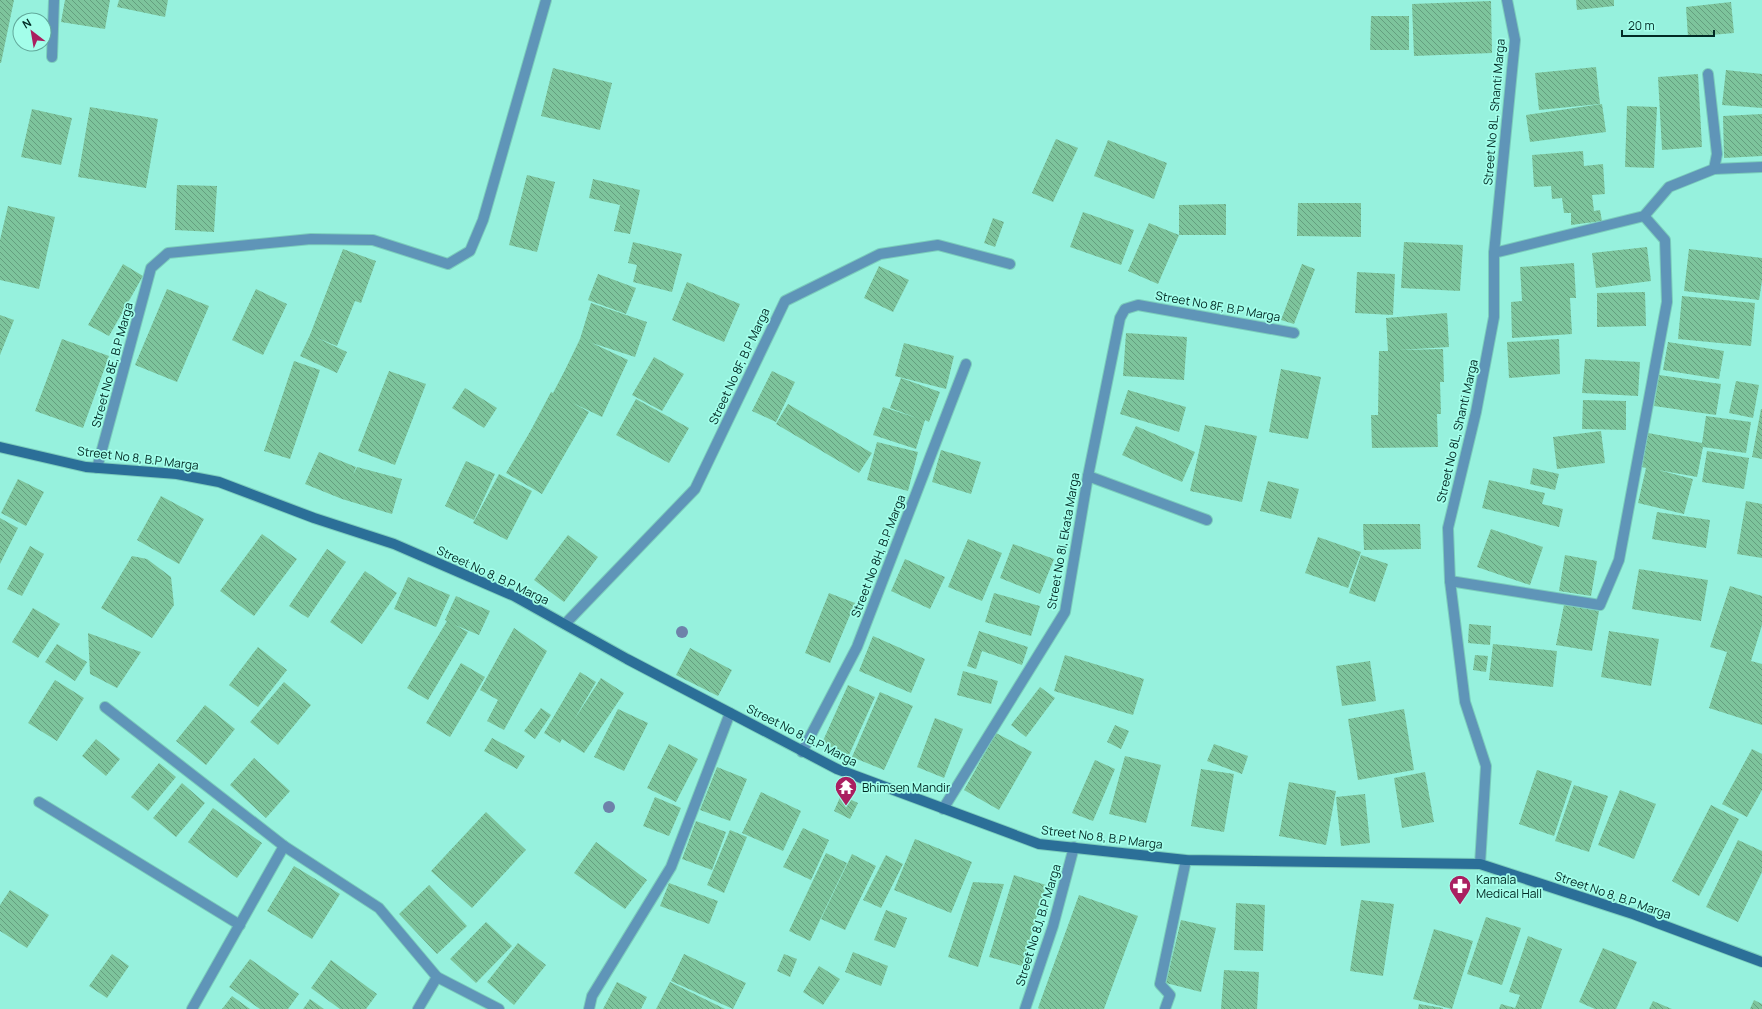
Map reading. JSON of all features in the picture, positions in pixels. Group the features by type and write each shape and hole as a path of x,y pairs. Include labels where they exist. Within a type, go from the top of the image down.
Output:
{"main road":[{"name":"Street No 8, B.P Marga","path":"0,446 86,467 177,474 219,482 314,518 394,544 514,596 627,659 837,769 1039,844 1186,860 1480,864 1633,914 1762,962"}],"street":[{"path":"52,56 54,0"},
{"name":"Street No 8E, B.P Marga","path":"97,468 152,268 168,253 311,240 373,240 448,264 470,251 482,220 546,0"},
{"name":"Street No 8L, Shanti Marga","path":"1480,864 1486,766 1465,702 1450,581 1448,528 1476,412 1494,317 1494,253 1515,40 1507,0"},
{"path":"1708,74 1717,154 1714,169"},
{"path":"1494,253 1644,216 1669,187 1714,169 1762,167"},
{"path":"1450,581 1600,605 1619,560 1666,302 1665,240 1644,216"},
{"name":"Street No 8F, B.P Marga","path":"565,624 695,489 784,301 880,254 938,245 1010,264"},
{"name":"Street No 8F, B.P Marga","path":"1138,305 1294,333"},
{"name":"Street No 8I, Ekata Marga","path":"943,809 1065,612 1088,476 1120,318 1125,309 1138,305"},
{"name":"Street No 8H, B.P Marga","path":"802,752 857,647 966,364"},
{"path":"1088,476 1207,520"},
{"path":"105,707 284,846 379,908 437,977 499,1009"},
{"path":"589,1009 592,996 671,867 730,713"},
{"path":"40,802 240,925"},
{"path":"192,1009 284,846"},
{"name":"Street No 8J, B.P Marga","path":"1026,1009 1053,926 1074,847"},
{"path":"1165,1009 1170,995 1160,984 1186,860"},
{"path":"418,1009 437,977"}],"building":[{"path":"0,0 14,0 1,63 0,63"},
{"path":"65,0 110,0 105,29 61,22"},
{"path":"119,0 168,0 165,17 117,7"},
{"path":"1576,0 1614,0 1614,6 1577,10"},
{"path":"1491,1 1492,53 1414,56 1412,4"},
{"path":"1731,2 1734,33 1688,37 1686,7"},
{"path":"1371,16 1409,16 1409,50 1370,50"},
{"path":"1596,67 1600,104 1539,110 1535,73"},
{"path":"553,68 612,83 600,130 541,116"},
{"path":"1726,70 1762,74 1762,108 1722,105"},
{"path":"1698,74 1702,147 1662,150 1658,77"},
{"path":"1602,104 1606,132 1530,142 1526,115"},
{"path":"1627,106 1657,107 1654,168 1625,167"},
{"path":"90,107 158,119 146,188 78,177"},
{"path":"32,109 72,118 61,165 21,157"},
{"path":"1762,114 1762,156 1724,158 1723,116"},
{"path":"1056,139 1078,148 1053,202 1032,193"},
{"path":"1108,140 1167,163 1154,199 1094,176"},
{"path":"1583,151 1584,166 1603,164 1605,194 1592,195 1594,211 1600,210 1602,221 1571,225 1571,213 1564,213 1562,198 1552,199 1551,186 1534,187 1532,155"},
{"path":"527,175 555,182 537,252 509,245"},
{"path":"593,179 640,190 630,234 614,231 620,205 589,198"},
{"path":"177,185 217,186 214,232 175,230"},
{"path":"1298,203 1361,203 1361,237 1297,236"},
{"path":"1226,204 1226,235 1179,235 1179,205"},
{"path":"8,206 55,217 39,289 0,280 0,240"},
{"path":"1083,212 1134,230 1121,265 1070,247"},
{"path":"993,218 1004,222 995,247 984,243"},
{"path":"1149,223 1179,235 1158,284 1128,271"},
{"path":"633,242 682,254 672,292 633,282 637,265 628,263"},
{"path":"1404,242 1463,245 1460,291 1401,288"},
{"path":"1647,247 1651,281 1596,288 1592,253"},
{"path":"343,249 376,261 361,303 355,301 337,346 315,337 347,352 337,373 300,356 310,335"},
{"path":"1689,249 1762,258 1762,281 1759,300 1684,291"},
{"path":"1574,263 1576,298 1570,298 1572,334 1512,338 1511,302 1522,301 1520,267"},
{"path":"123,264 143,276 109,336 88,325"},
{"path":"1302,264 1315,269 1294,324 1281,320"},
{"path":"879,266 909,280 893,312 864,298"},
{"path":"1357,272 1395,274 1393,315 1355,313"},
{"path":"598,274 636,288 626,314 588,300"},
{"path":"687,282 740,304 724,342 672,320"},
{"path":"167,289 209,306 177,382 135,365"},
{"path":"256,289 287,304 263,355 232,340"},
{"path":"1645,292 1646,326 1597,327 1597,293"},
{"path":"1682,296 1755,303 1751,346 1678,339"},
{"path":"591,303 647,322 635,357 592,343 628,360 602,417 573,403 589,412 542,494 506,473 551,392 553,393 565,370 580,339"},
{"path":"1447,313 1449,347 1399,350 1443,349 1444,382 1440,382 1441,414 1437,414 1438,447 1372,448 1371,415 1378,415 1379,351 1388,351 1386,318"},
{"path":"0,315 14,320 0,355"},
{"path":"1126,333 1187,337 1184,380 1123,376"},
{"path":"62,339 109,356 83,428 35,411"},
{"path":"1559,339 1560,374 1509,378 1507,342"},
{"path":"1668,342 1724,351 1719,379 1663,370"},
{"path":"904,343 954,356 946,389 895,376"},
{"path":"654,357 684,374 662,411 632,395"},
{"path":"1585,359 1640,362 1638,396 1582,393"},
{"path":"294,361 320,370 290,459 264,451"},
{"path":"1281,369 1321,377 1308,439 1269,432"},
{"path":"389,371 426,384 395,465 358,451"},
{"path":"772,371 795,382 776,422 752,411"},
{"path":"1659,375 1721,384 1716,415 1654,406"},
{"path":"901,378 940,392 929,422 925,420 916,449 873,435 883,407 917,418 890,408"},
{"path":"1736,381 1759,385 1753,418 1729,413"},
{"path":"465,388 497,408 484,428 452,408"},
{"path":"1128,390 1186,407 1179,432 1120,414"},
{"path":"636,399 689,428 669,463 616,435"},
{"path":"1583,400 1626,401 1626,430 1582,429"},
{"path":"788,404 872,453 859,473 776,424"},
{"path":"1762,409 1762,459 1752,457"},
{"path":"1706,416 1751,422 1746,453 1703,447 1697,477 1658,470 1693,479 1684,514 1638,503 1646,468 1642,467 1648,433 1702,443"},
{"path":"1205,425 1257,436 1242,502 1190,491"},
{"path":"1136,426 1195,452 1182,482 1122,455"},
{"path":"1601,431 1605,463 1557,469 1553,437"},
{"path":"877,442 918,452 908,491 867,480"},
{"path":"941,450 981,462 971,494 932,482"},
{"path":"1707,451 1749,458 1744,489 1702,482"},
{"path":"319,452 356,467 353,475 357,467 402,479 392,514 342,499 305,484"},
{"path":"466,461 495,474 474,520 445,506"},
{"path":"1533,468 1559,474 1555,490 1530,484"},
{"path":"499,474 532,491 507,540 473,523"},
{"path":"18,479 44,492 26,526 1,513"},
{"path":"1489,480 1545,493 1542,504 1563,509 1559,527 1482,508"},
{"path":"1268,481 1299,489 1291,519 1260,511"},
{"path":"161,496 204,519 179,564 137,540"},
{"path":"1746,501 1762,504 1762,558 1737,554"},
{"path":"1657,512 1710,520 1706,548 1652,539"},
{"path":"0,518 18,528 0,564"},
{"path":"1363,524 1420,524 1421,549 1364,550"},
{"path":"1491,529 1543,547 1530,585 1477,567"},
{"path":"262,534 297,559 254,616 220,591"},
{"path":"568,535 598,557 564,602 534,580"},
{"path":"1318,537 1361,552 1348,588 1305,573"},
{"path":"968,539 1002,553 982,601 948,587"},
{"path":"1013,544 1054,559 1040,594 1000,578"},
{"path":"30,546 44,554 22,596 7,589"},
{"path":"327,549 346,562 308,618 289,606"},
{"path":"1361,555 1388,564 1375,602 1349,593"},
{"path":"1565,555 1597,561 1591,596 1559,591"},
{"path":"132,556 147,559 171,577 174,605 152,638 101,608"},
{"path":"905,559 945,577 930,609 891,591"},
{"path":"1639,569 1708,580 1701,621 1632,609"},
{"path":"365,571 397,593 362,644 330,622"},
{"path":"408,577 450,595 436,627 394,609"},
{"path":"1730,586 1762,596 1762,625 1751,661 1762,664 1762,725 1709,708 1727,652 1710,647"},
{"path":"829,593 855,603 830,663 805,653"},
{"path":"994,593 1040,606 1031,636 985,622"},
{"path":"456,596 490,611 479,635 455,625 468,632 428,700 407,688 447,621 445,620"},
{"path":"1564,605 1599,611 1592,651 1556,645"},
{"path":"33,608 60,624 38,658 12,642"},
{"path":"1469,624 1491,626 1490,645 1468,643"},
{"path":"514,628 547,651 504,730 487,721 498,700 480,690"},
{"path":"979,631 1028,647 1022,665 982,651 976,669 967,666"},
{"path":"1609,631 1659,639 1651,686 1601,677"},
{"path":"88,633 141,652 117,688 90,674"},
{"path":"873,636 925,659 911,693 859,671"},
{"path":"57,644 87,662 75,681 45,662"},
{"path":"1493,644 1557,651 1553,687 1489,680"},
{"path":"258,647 287,670 258,707 229,685"},
{"path":"690,648 732,670 718,696 676,675"},
{"path":"1065,655 1144,679 1133,715 1054,691"},
{"path":"1475,655 1488,656 1486,672 1473,670"},
{"path":"1370,661 1376,701 1342,706 1336,666"},
{"path":"461,663 485,677 450,737 426,723"},
{"path":"963,671 998,681 991,704 957,695"},
{"path":"580,672 596,682 574,720 601,678 624,693 584,753 562,739 560,743 544,733"},
{"path":"55,680 84,698 57,741 28,723"},
{"path":"284,682 311,705 278,745 250,722"},
{"path":"848,685 875,697 849,755 822,743"},
{"path":"1040,687 1055,698 1026,737 1011,725"},
{"path":"880,692 913,706 884,770 852,757"},
{"path":"205,705 235,729 206,765 176,741"},
{"path":"541,708 551,715 535,739 524,731"},
{"path":"618,709 648,723 624,771 594,757"},
{"path":"1404,709 1414,770 1358,780 1348,719"},
{"path":"935,718 963,729 944,778 917,767"},
{"path":"1115,725 1129,731 1121,749 1107,742"},
{"path":"996,733 1032,752 999,810 964,790"},
{"path":"492,738 525,756 517,769 484,751"},
{"path":"96,739 120,759 106,776 82,756"},
{"path":"669,744 698,759 676,802 647,788"},
{"path":"1214,744 1248,756 1242,774 1207,761"},
{"path":"1752,749 1762,754 1762,790 1747,817 1722,804"},
{"path":"1125,756 1161,765 1146,823 1109,814"},
{"path":"254,758 290,791 266,818 230,785"},
{"path":"1095,760 1115,769 1093,821 1072,813"},
{"path":"159,763 176,777 148,811 131,797"},
{"path":"717,767 747,779 730,821 700,810"},
{"path":"1201,769 1234,774 1224,832 1191,826"},
{"path":"1537,770 1572,781 1554,836 1519,824"},
{"path":"1425,772 1434,822 1402,828 1394,778"},
{"path":"1289,782 1336,791 1326,845 1279,836"},
{"path":"182,783 205,803 176,837 153,818"},
{"path":"1574,785 1608,796 1589,852 1555,841"},
{"path":"1620,790 1656,804 1634,859 1598,845"},
{"path":"761,792 801,811 783,851 742,833"},
{"path":"1365,794 1370,843 1341,846 1336,797"},
{"name":"Bhimsen Mandir","path":"841,795 858,803 850,819 834,811"},
{"path":"655,797 681,808 669,836 643,826"},
{"path":"1711,805 1739,819 1699,896 1672,881"},
{"path":"213,808 262,843 237,878 188,842"},
{"path":"486,812 526,850 472,908 431,871"},
{"path":"696,821 726,832 712,870 682,859"},
{"path":"803,828 829,840 811,880 783,867"},
{"path":"730,830 747,837 724,893 707,885"},
{"path":"915,839 972,862 951,913 894,890"},
{"path":"1738,840 1762,851 1762,872 1738,922 1706,907"},
{"path":"596,842 647,880 625,909 574,873"},
{"path":"826,853 847,863 810,941 789,931"},
{"path":"852,854 876,866 845,930 821,919"},
{"path":"886,855 903,864 881,908 863,900"},
{"path":"294,866 340,894 312,939 267,911"},
{"path":"1014,875 1046,885 1022,966 989,957"},
{"path":"973,882 1004,884 978,967 948,957"},
{"path":"669,883 718,901 709,924 660,906"},
{"path":"429,885 467,926 437,954 399,914"},
{"path":"10,890 49,915 27,948 0,931 0,905"},
{"path":"1079,895 1138,916 1104,1009 1040,1009 1038,1008"},
{"path":"1361,900 1394,904 1383,976 1350,971"},
{"path":"1236,903 1265,905 1263,951 1234,950"},
{"path":"886,910 907,918 895,948 874,940"},
{"path":"1486,917 1521,928 1502,985 1467,974"},
{"path":"1181,920 1216,928 1201,992 1166,983"},
{"path":"486,922 512,946 476,983 450,959"},
{"path":"1434,929 1473,941 1452,1009 1413,999"},
{"path":"1528,936 1562,949 1541,1009 1499,1009 1501,1004 1515,1008 1520,995 1509,992"},
{"path":"518,943 546,965 514,1005 487,982"},
{"path":"1603,948 1637,962 1616,1009 1595,1009 1579,1002"},
{"path":"853,952 888,966 881,986 845,972"},
{"path":"112,954 129,966 107,998 89,986"},
{"path":"684,954 746,983 733,1009 671,981"},
{"path":"784,954 797,959 790,977 777,971"},
{"path":"250,959 299,994 288,1009 260,1009 229,987"},
{"path":"331,960 377,994 366,1009 340,1009 311,988"},
{"path":"819,966 840,979 823,1005 803,992"},
{"path":"1224,970 1259,972 1257,1009 1221,1009"},
{"path":"617,982 647,997 641,1009 603,1009"},
{"path":"670,982 725,1009 656,1009"},
{"path":"232,996 250,1009 222,1009"},
{"path":"310,999 324,1009 303,1009"},
{"path":"1754,1000 1762,1004 1762,1009 1750,1009"},
{"path":"1653,1001 1672,1009 1649,1009"},
{"path":"1419,1004 1443,1008 1443,1009 1418,1009"}],"place":[{"name":"Bhimsen Mandir","path":"846,806"},
{"name":"Kamala Medical Hall","path":"1460,906"}]}
